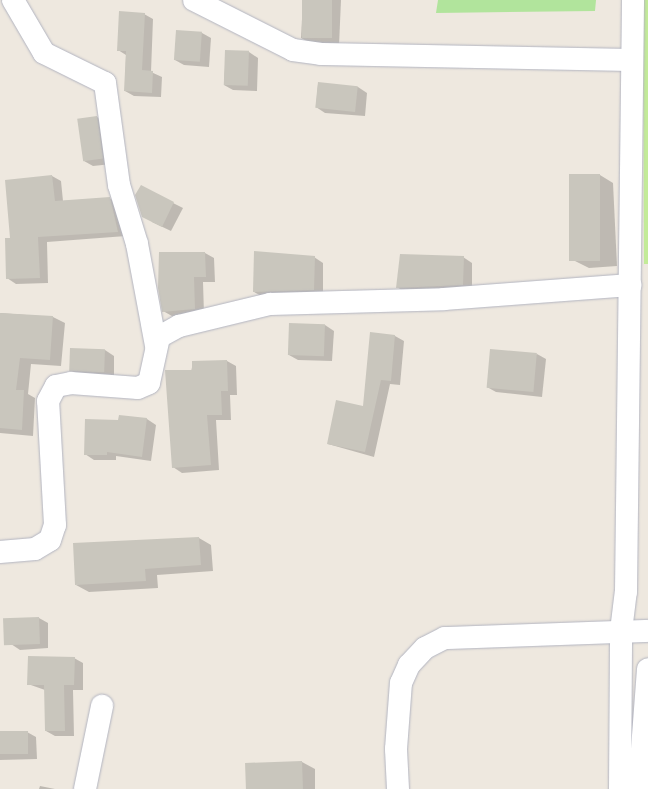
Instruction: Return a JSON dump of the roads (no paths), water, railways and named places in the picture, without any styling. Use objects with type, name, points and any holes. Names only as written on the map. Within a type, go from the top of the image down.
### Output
[{"type":"street","points":[[13,0],[44,54],[105,83],[119,185],[137,244],[156,346]]},
{"type":"street","points":[[194,0],[293,50],[307,52],[632,60]]},
{"type":"street","points":[[620,789],[621,631],[626,592],[633,0]]},
{"type":"street","points":[[0,552],[35,549],[50,540],[55,524],[48,401],[56,386],[71,383],[138,388],[149,383],[159,337],[179,326],[270,304],[444,298],[630,285]]},
{"type":"street","points":[[398,789],[396,749],[401,683],[409,665],[425,648],[445,638],[648,631]]},
{"type":"street","points":[[639,789],[648,669]]},
{"type":"street","points":[[85,789],[102,706]]}]
